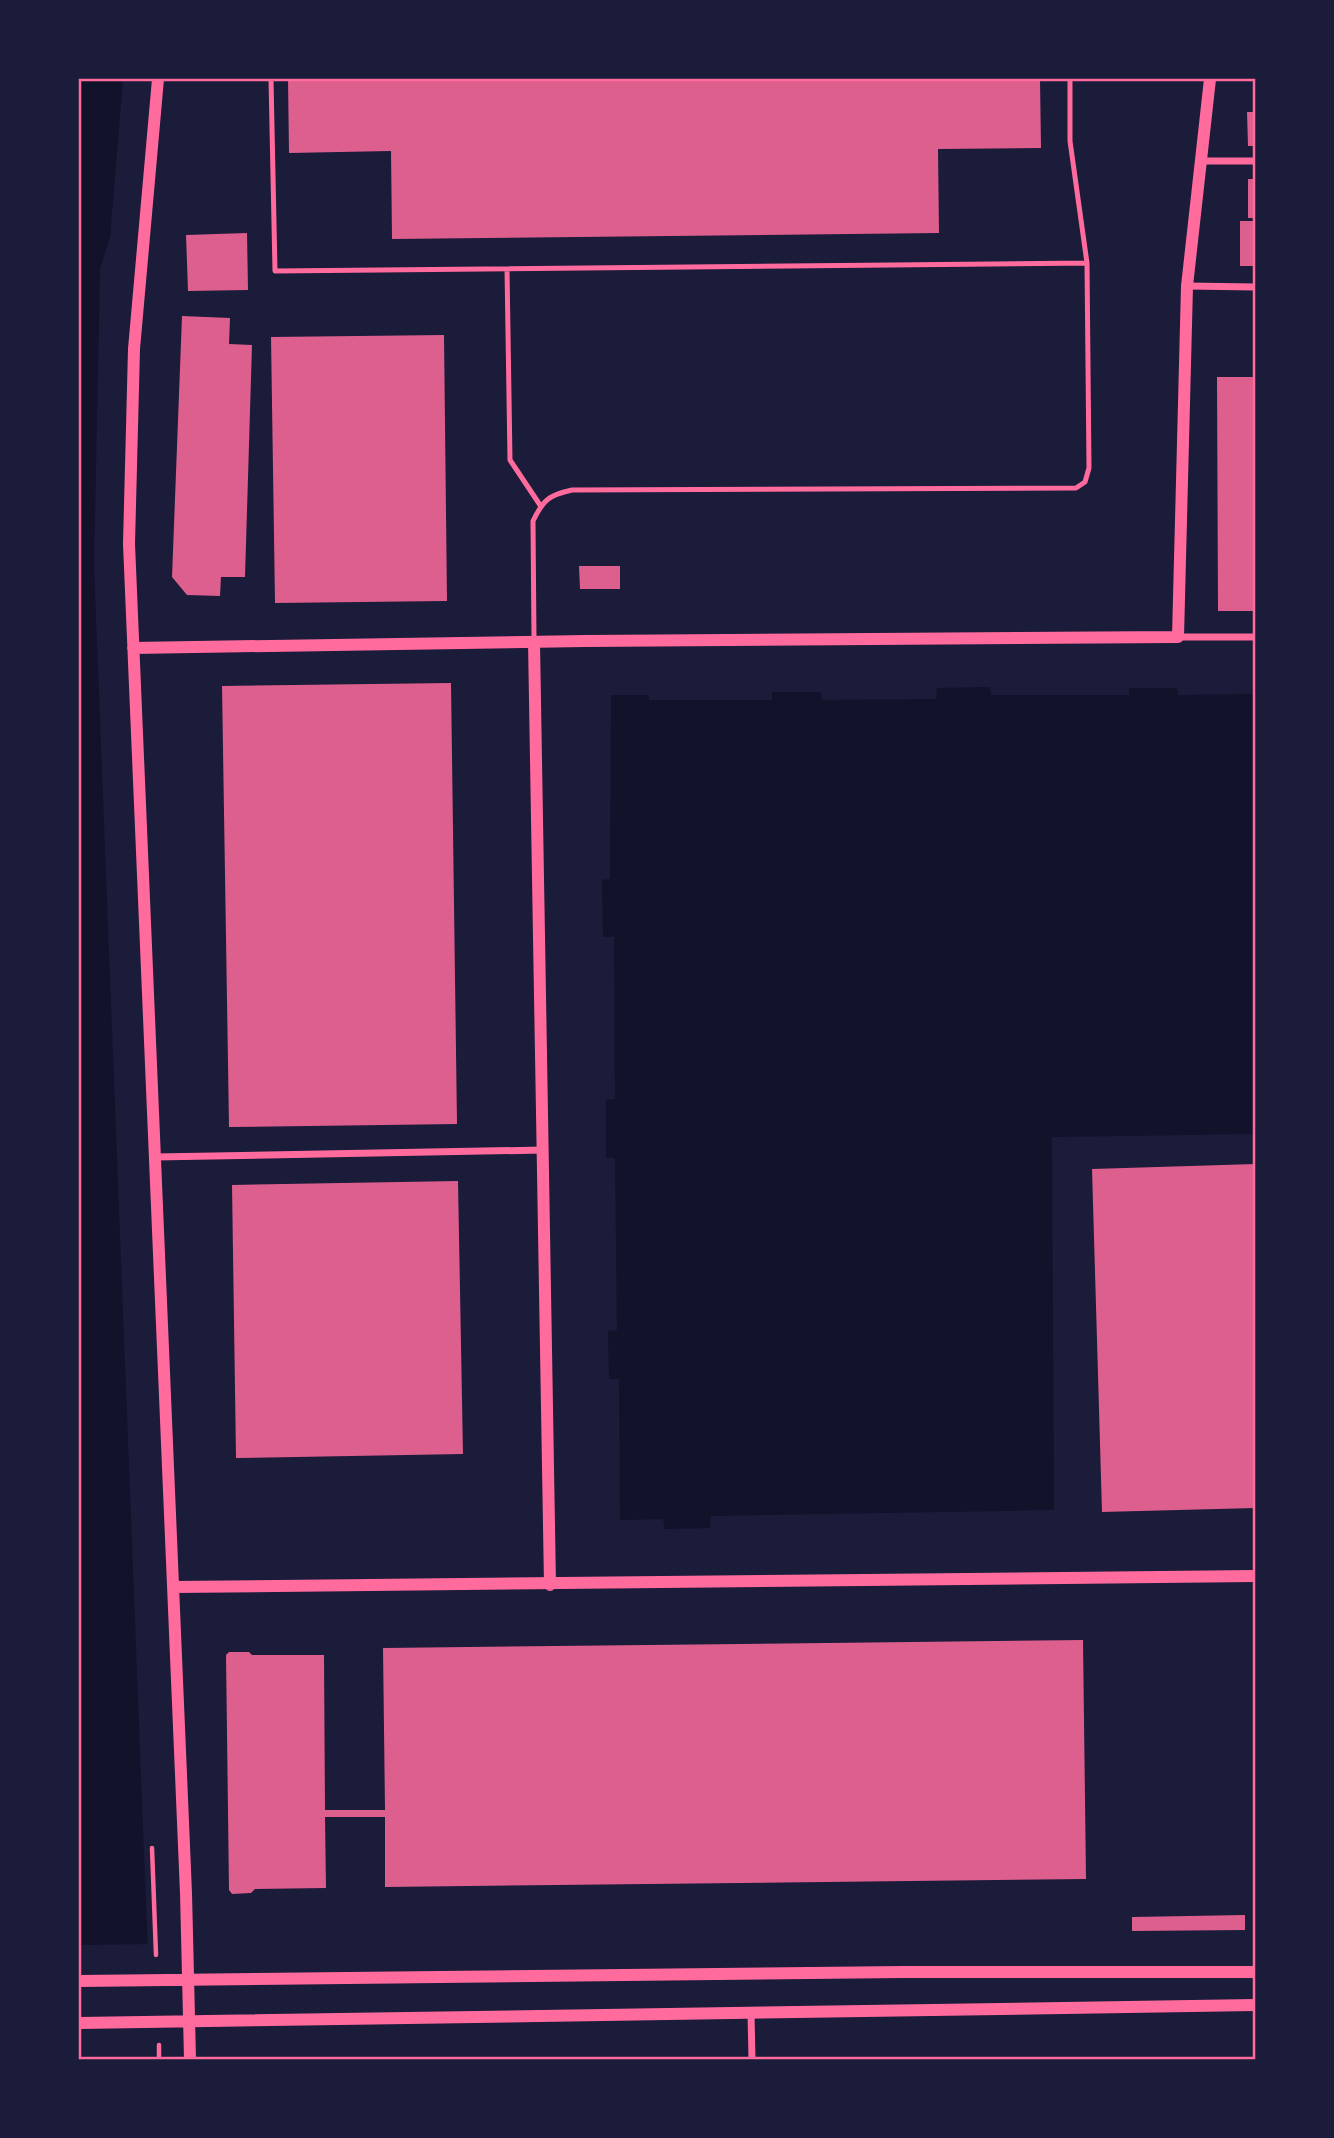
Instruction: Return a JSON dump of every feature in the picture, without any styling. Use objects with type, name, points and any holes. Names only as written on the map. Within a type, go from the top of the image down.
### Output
[{"type":"street","points":[[158,79],[134,349],[129,544],[190,2059]]},
{"type":"street","points":[[1178,637],[1187,286],[1210,79]]},
{"type":"street","points":[[1200,161],[1255,161]]},
{"type":"street","points":[[1187,286],[1255,287]]},
{"type":"street","points":[[133,648],[1255,637]]},
{"type":"street","points":[[534,642],[550,1585]]},
{"type":"street","points":[[154,1157],[544,1150]]},
{"type":"street","points":[[173,1587],[1255,1576]]},
{"type":"street","points":[[79,1981],[904,1972],[1255,1972]]},
{"type":"street","points":[[79,2023],[1255,2005]]},
{"type":"street","points":[[751,2014],[752,2059]]},
{"type":"lane","points":[[271,79],[275,271],[1087,263]]},
{"type":"lane","points":[[534,642],[533,521],[540,505],[554,494],[572,490],[1076,488],[1085,482],[1088,468],[1087,263],[1070,141],[1070,79]]},
{"type":"lane","points":[[507,269],[510,460],[540,505]]},
{"type":"path","points":[[152,1848],[155,1919]]},
{"type":"shaded area","points":[[79,79],[123,79],[110,237],[100,269],[94,566],[152,2059],[79,2059]]},
{"type":"shaded area","points":[[990,687],[991,695],[1129,695],[1129,688],[1177,688],[1178,695],[1255,694],[1255,1134],[1052,1137],[1054,1510],[711,1516],[710,1528],[665,1529],[663,1519],[620,1520],[619,1379],[609,1379],[608,1331],[617,1330],[615,1158],[606,1158],[606,1100],[615,1099],[614,937],[603,937],[602,880],[610,879],[611,695],[649,695],[649,700],[772,700],[772,692],[821,692],[822,700],[936,699],[937,688]]},
{"type":"pier","points":[[151,1944],[156,2059],[79,2059],[79,1945]]},
{"type":"building","points":[[288,79],[1040,79],[1041,148],[938,149],[939,233],[392,239],[391,151],[289,153]]},
{"type":"building","points":[[1247,112],[1255,112],[1255,146],[1248,146]]},
{"type":"building","points":[[1248,179],[1255,179],[1255,218],[1248,218]]},
{"type":"building","points":[[1240,221],[1255,221],[1255,266],[1240,266]]},
{"type":"building","points":[[247,233],[248,290],[188,291],[186,235]]},
{"type":"building","points":[[182,316],[230,318],[229,344],[252,345],[245,577],[221,577],[220,596],[187,595],[172,577]]},
{"type":"building","points":[[444,335],[447,601],[275,603],[271,337]]},
{"type":"building","points":[[1217,377],[1255,377],[1255,611],[1218,611]]},
{"type":"building","points":[[579,566],[620,566],[620,589],[580,589]]},
{"type":"building","points":[[451,683],[457,1124],[229,1127],[222,686]]},
{"type":"building","points":[[1255,1164],[1255,1508],[1102,1512],[1092,1169]]},
{"type":"building","points":[[458,1181],[463,1454],[236,1458],[232,1185]]},
{"type":"building","points":[[1083,1640],[1086,1879],[385,1887],[385,1817],[325,1817],[326,1888],[255,1889],[251,1893],[232,1894],[229,1890],[226,1655],[229,1652],[249,1652],[252,1655],[324,1655],[325,1810],[385,1810],[383,1648]]},
{"type":"building","points":[[1245,1915],[1245,1930],[1132,1931],[1132,1917]]}]
